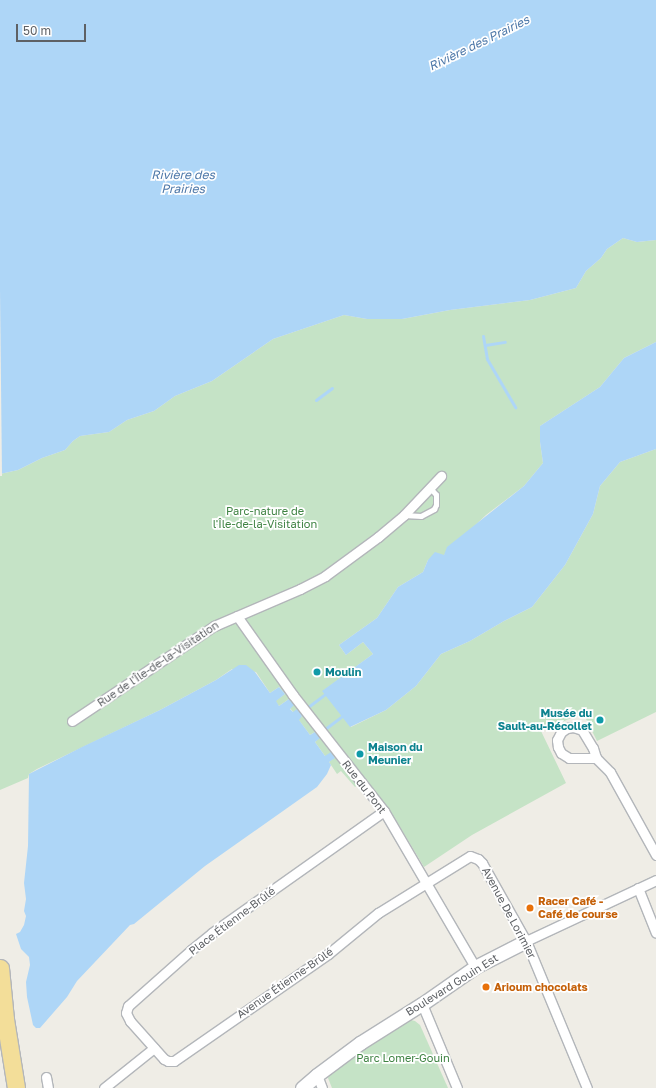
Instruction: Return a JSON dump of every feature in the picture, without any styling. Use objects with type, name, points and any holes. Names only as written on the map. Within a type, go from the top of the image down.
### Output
[{"type":"highway","points":[[0,968],[5,1019],[16,1088]]},
{"type":"street","name":"Rue de l'Île-de-la-Visitation","points":[[72,721],[214,626],[314,582],[359,551],[404,515],[441,476]]},
{"type":"street","name":"Rue du Pont","points":[[237,616],[283,682],[338,755],[384,811],[427,882],[475,967]]},
{"type":"street","points":[[596,758],[610,772],[656,855]]},
{"type":"street","name":"Place Étienne-Brûlé","points":[[154,1048],[127,1016],[126,1011],[128,1006],[212,933],[384,811]]},
{"type":"street","name":"Avenue Étienne-Brûlé","points":[[154,1048],[166,1061],[178,1059],[328,954],[378,913],[470,856]]},
{"type":"street","name":"Avenue De Lorimier","points":[[470,856],[478,859],[482,863],[526,941],[587,1088]]},
{"type":"street","name":"Boulevard Gouin Est","points":[[302,1088],[316,1075],[355,1046],[422,1004],[475,967],[526,941],[656,880]]},
{"type":"street","points":[[638,888],[656,933]]},
{"type":"street","points":[[422,1004],[457,1088]]},
{"type":"street","points":[[104,1088],[154,1048]]},
{"type":"street","points":[[316,1075],[322,1088]]},
{"type":"street","points":[[46,1077],[48,1088]]},
{"type":"lane","points":[[404,515],[421,516],[434,510],[436,505],[436,495],[430,488]]},
{"type":"green space","name":"Parc-nature de l'Île-de-la-Visitation","points":[[623,238],[637,242],[656,240],[656,342],[624,358],[600,387],[540,426],[540,442],[543,463],[524,486],[486,515],[444,555],[428,560],[423,572],[398,587],[377,618],[339,645],[346,655],[363,642],[373,654],[323,691],[351,727],[386,710],[416,686],[441,654],[470,641],[532,607],[565,565],[593,514],[600,486],[620,462],[656,449],[656,712],[597,741],[583,713],[541,731],[566,783],[472,835],[424,867],[397,822],[366,779],[355,787],[341,771],[337,774],[329,762],[335,757],[325,756],[315,742],[319,738],[315,732],[310,735],[298,719],[302,716],[293,712],[290,708],[289,699],[279,706],[275,701],[285,694],[279,687],[270,693],[256,672],[232,669],[216,680],[160,710],[37,769],[29,774],[28,778],[0,790],[0,474],[18,470],[42,458],[65,450],[80,436],[109,432],[127,420],[154,411],[175,396],[212,381],[273,339],[344,315],[367,319],[402,319],[450,310],[530,300],[576,288],[586,271],[601,258],[607,249]]},
{"type":"green space","name":"Parc Lomer-Gouin","points":[[411,1020],[420,1025],[448,1088],[332,1088],[328,1078],[329,1074],[406,1021]]},
{"type":"water","name":"Rivière des Prairies","points":[[0,0],[656,0],[656,240],[637,242],[623,238],[607,249],[601,258],[586,271],[576,288],[530,300],[450,310],[402,319],[367,319],[344,315],[273,339],[212,381],[175,396],[154,411],[127,420],[109,432],[80,436],[65,450],[42,458],[18,470],[0,474]]},
{"type":"water","points":[[656,342],[656,449],[620,462],[600,486],[593,514],[565,565],[532,607],[470,641],[441,654],[416,686],[386,710],[350,727],[322,691],[373,654],[363,642],[346,655],[339,645],[377,618],[398,587],[423,572],[428,560],[435,552],[444,555],[447,547],[524,486],[543,463],[540,442],[540,426],[600,387],[624,358]]},
{"type":"water","points":[[239,665],[246,665],[255,672],[270,693],[279,687],[285,694],[276,701],[279,706],[289,699],[294,705],[290,709],[293,712],[297,709],[302,716],[299,720],[310,735],[315,732],[320,738],[315,742],[325,756],[331,752],[335,758],[329,762],[331,765],[327,774],[317,787],[205,866],[134,924],[130,925],[77,981],[67,997],[40,1028],[36,1028],[33,1025],[27,997],[26,982],[30,965],[29,957],[21,949],[16,934],[20,932],[24,925],[26,916],[24,911],[26,899],[24,883],[28,846],[29,774],[160,710],[216,680]]},
{"type":"pier","points":[[0,290],[2,476],[0,476]]},
{"type":"waterway","points":[[483,336],[487,359],[515,407]]},
{"type":"waterway","points":[[485,345],[505,342]]},
{"type":"waterway","points":[[316,400],[332,388]]},
{"type":"waterway","points":[[300,713],[325,694]]},
{"type":"waterway","points":[[317,735],[342,716]]},
{"type":"place","name":"Moulin","points":[[317,672]]},
{"type":"place","name":"Musée du Sault-au-Récollet","points":[[600,720]]},
{"type":"place","name":"Maison du Meunier","points":[[360,754]]},
{"type":"place","name":"Racer Café - Café de course","points":[[530,908]]},
{"type":"place","name":"Arioum chocolats","points":[[486,987]]}]
